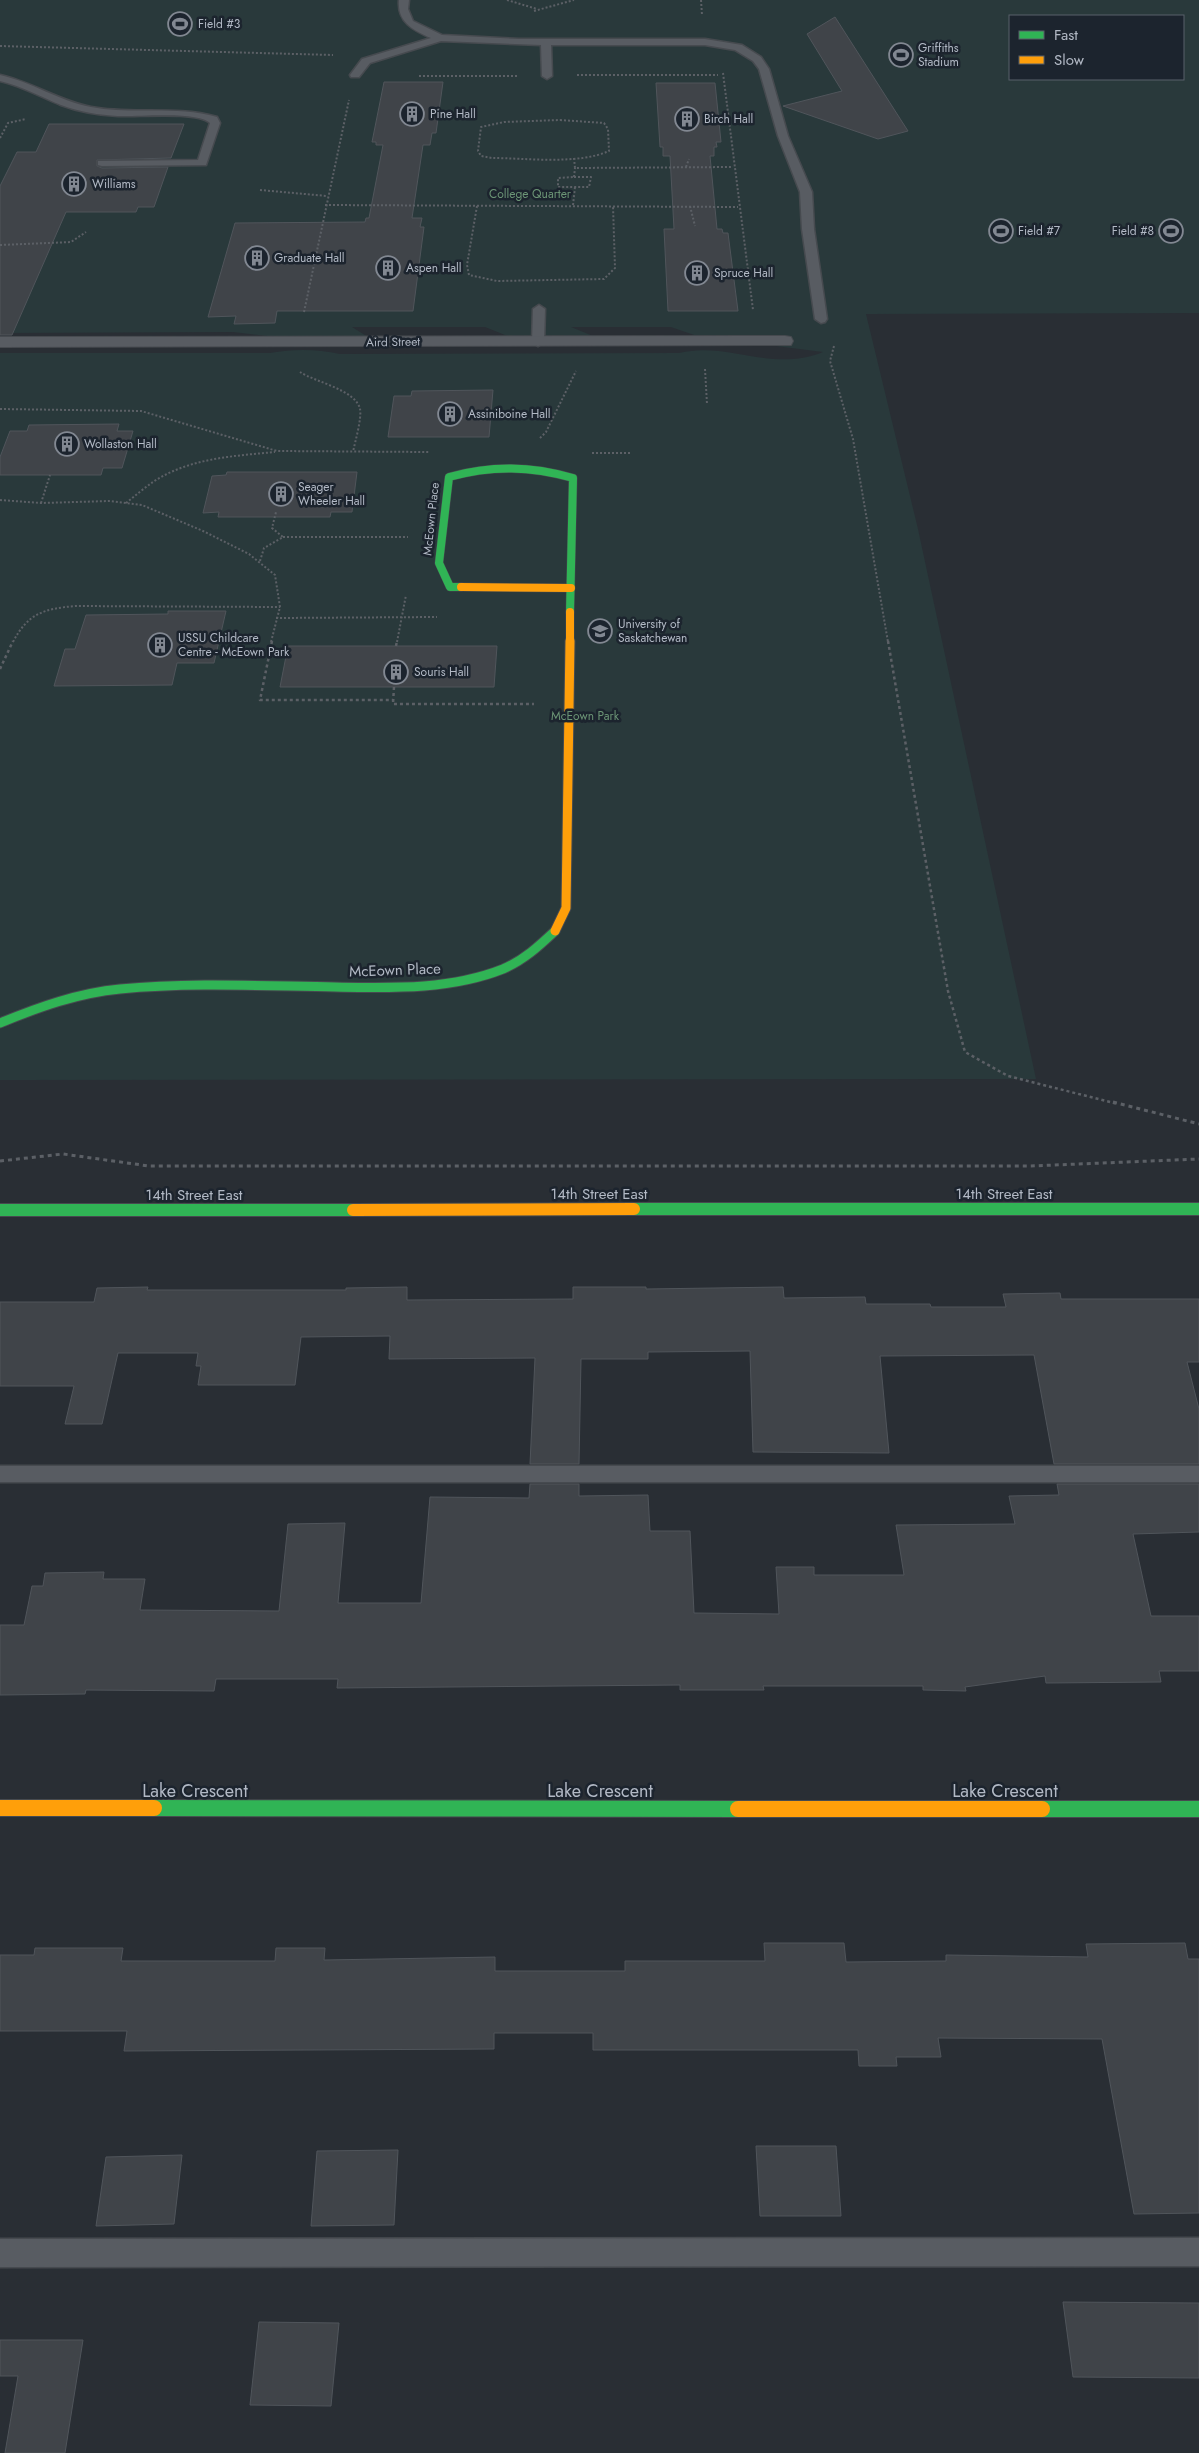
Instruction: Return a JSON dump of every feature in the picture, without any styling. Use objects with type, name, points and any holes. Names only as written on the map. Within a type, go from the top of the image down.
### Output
[{"type":"street","name":"Aird Street","points":[[0,342],[785,341]]},
{"type":"street","name":"McEown Place","points":[[0,1023],[67,998],[134,986],[410,988],[470,979],[523,961],[540,950],[561,923],[566,908],[573,478],[548,470],[516,466],[480,468],[449,477],[439,563],[450,587],[476,585],[502,588],[571,588]]},
{"type":"street","name":"14th Street East","points":[[0,1210],[1199,1209]]},
{"type":"street","name":"Lake Crescent","points":[[0,1808],[1199,1809]]},
{"type":"lane","points":[[404,0],[403,9],[409,22],[440,38],[546,42],[705,42],[738,47],[757,59],[764,69],[783,136],[806,192],[808,229],[821,319]]},
{"type":"lane","points":[[355,74],[366,61],[440,38]]},
{"type":"lane","points":[[546,42],[547,76]]},
{"type":"lane","points":[[0,78],[25,84],[56,101],[91,111],[115,114],[196,115],[213,119],[215,122],[202,163],[102,163]]},
{"type":"lane","points":[[538,342],[539,309]]},
{"type":"lane","points":[[0,1474],[1199,1474]]},
{"type":"lane","points":[[0,2253],[1199,2252]]},
{"type":"path","points":[[0,46],[317,54],[366,61]]},
{"type":"path","points":[[353,452],[360,409],[357,402],[348,393],[314,382],[299,371],[298,359],[310,324],[302,324],[325,205],[355,74]]},
{"type":"path","points":[[724,75],[733,167],[753,314]]},
{"type":"path","points":[[508,121],[591,121],[604,123],[608,129],[609,151],[600,155],[574,158],[481,156],[478,151],[481,127],[488,122],[508,121]]},
{"type":"path","points":[[574,158],[574,178]]},
{"type":"path","points":[[686,167],[689,159]]},
{"type":"path","points":[[575,168],[733,167]]},
{"type":"path","points":[[558,178],[574,178],[591,178],[589,186],[558,187],[558,178]]},
{"type":"path","points":[[573,205],[575,187]]},
{"type":"path","points":[[260,190],[327,196]]},
{"type":"path","points":[[325,205],[738,207]]},
{"type":"path","points":[[477,206],[467,265],[469,275],[480,279],[497,281],[604,279],[615,268],[613,206]]},
{"type":"path","points":[[690,206],[695,226]]},
{"type":"path","points":[[0,245],[71,242],[86,232]]},
{"type":"path","points":[[821,319],[835,342],[830,361],[852,439],[948,991],[965,1052],[1008,1076],[1199,1124]]},
{"type":"path","points":[[538,439],[546,432],[576,371]]},
{"type":"path","points":[[0,409],[141,411],[201,427],[277,451]]},
{"type":"path","points":[[126,503],[154,481],[190,464],[221,458],[277,451],[431,452]]},
{"type":"path","points":[[583,453],[630,453]]},
{"type":"path","points":[[41,502],[50,475]]},
{"type":"path","points":[[0,500],[41,502],[82,500],[142,505],[238,547],[260,561],[275,575],[280,607],[276,618],[260,700],[394,700]]},
{"type":"path","points":[[276,512],[272,528],[284,537]]},
{"type":"path","points":[[260,561],[264,548],[284,537],[442,538]]},
{"type":"path","points":[[396,646],[406,596]]},
{"type":"path","points":[[0,669],[22,624],[35,613],[52,608],[75,606],[280,607]]},
{"type":"path","points":[[276,618],[442,618]]},
{"type":"path","points":[[394,687],[393,704],[569,704]]},
{"type":"path","points":[[0,1161],[63,1154],[149,1166],[1030,1166],[1199,1159]]},
{"type":"green space","name":"McEown Park","points":[[0,0],[1199,0],[1199,313],[866,314],[918,529],[1036,1079],[0,1080],[0,353],[270,353],[305,350],[340,354],[679,353],[697,350],[786,359],[804,358],[823,352],[697,336],[671,327],[571,327],[593,336],[510,337],[485,327],[352,327],[368,337],[276,337],[233,332],[0,333]]},
{"type":"building","points":[[835,17],[908,131],[878,139],[783,106],[842,91],[807,34]]},
{"type":"building","points":[[384,82],[443,82],[436,133],[432,133],[430,145],[423,145],[412,218],[422,218],[420,227],[424,227],[413,311],[277,311],[275,323],[234,324],[236,316],[208,317],[235,223],[365,222],[366,218],[369,218],[383,145],[376,145],[376,142],[372,142]]},
{"type":"building","points":[[656,83],[715,83],[721,142],[716,142],[717,147],[714,147],[714,156],[710,156],[717,229],[722,229],[723,233],[728,233],[738,311],[668,311],[664,229],[674,229],[670,156],[663,156],[663,147],[660,147]]},
{"type":"building","name":"Williams","points":[[49,124],[184,124],[171,158],[97,160],[97,166],[102,168],[168,167],[154,207],[138,207],[136,212],[66,212],[12,335],[0,335],[0,186],[17,152],[36,152]]},
{"type":"building","name":"Assiniboine Hall","points":[[493,390],[489,437],[388,437],[394,396],[411,396],[412,391]]},
{"type":"building","name":"Wollaston Hall","points":[[119,424],[117,431],[133,431],[122,468],[103,468],[101,475],[0,475],[0,457],[10,431],[27,431],[29,425]]},
{"type":"building","name":"Seager Wheeler Hall","points":[[227,472],[357,472],[352,512],[331,512],[330,517],[218,517],[219,512],[203,513],[212,476],[226,475]]},
{"type":"building","name":"USSU Childcare Centre - McEown Park","points":[[168,611],[226,611],[214,663],[177,663],[172,685],[54,686],[65,649],[75,649],[86,615],[168,614]]},
{"type":"building","name":"Souris Hall","points":[[288,646],[497,646],[494,687],[280,687]]},
{"type":"building","points":[[148,1287],[147,1290],[346,1290],[346,1288],[407,1287],[407,1300],[573,1299],[573,1287],[646,1287],[646,1289],[783,1287],[784,1298],[865,1297],[866,1304],[930,1304],[931,1307],[1006,1307],[1003,1294],[1060,1293],[1061,1299],[1199,1299],[1199,1362],[1187,1362],[1199,1409],[1199,1464],[1054,1464],[1034,1355],[880,1356],[889,1453],[753,1452],[750,1351],[648,1352],[648,1359],[581,1359],[579,1464],[530,1464],[535,1358],[389,1359],[390,1336],[301,1337],[295,1385],[198,1385],[201,1366],[196,1366],[198,1353],[118,1353],[102,1424],[65,1424],[74,1386],[0,1386],[0,1302],[94,1302],[97,1288]]},
{"type":"building","points":[[530,1484],[579,1484],[579,1496],[648,1495],[650,1531],[690,1531],[694,1613],[779,1614],[776,1567],[814,1567],[814,1575],[904,1575],[896,1525],[1015,1524],[1009,1496],[1059,1495],[1057,1484],[1199,1484],[1199,1532],[1133,1534],[1151,1616],[1199,1616],[1199,1671],[1159,1671],[1161,1682],[1046,1683],[1045,1676],[965,1687],[966,1691],[923,1690],[923,1686],[763,1686],[764,1690],[680,1690],[680,1685],[337,1688],[338,1679],[216,1679],[214,1691],[86,1690],[85,1694],[0,1695],[0,1625],[24,1625],[32,1586],[43,1586],[45,1573],[104,1572],[103,1579],[145,1579],[140,1610],[279,1611],[288,1524],[345,1523],[338,1603],[421,1603],[430,1497],[529,1498]]},
{"type":"building","points":[[764,1943],[844,1943],[846,1962],[946,1961],[946,1955],[1088,1957],[1086,1944],[1185,1943],[1188,1959],[1199,1959],[1199,2213],[1134,2214],[1102,2039],[938,2038],[941,2057],[896,2057],[897,2066],[859,2066],[858,2050],[593,2050],[593,2033],[494,2033],[494,2049],[124,2051],[127,2031],[0,2031],[0,1955],[34,1955],[35,1948],[123,1948],[121,1961],[275,1961],[276,1948],[325,1948],[324,1960],[495,1957],[495,1971],[625,1971],[625,1961],[765,1961]]},
{"type":"building","points":[[756,2146],[836,2146],[841,2216],[760,2216]]},
{"type":"building","points":[[398,2150],[394,2225],[311,2226],[317,2151]]},
{"type":"building","points":[[182,2155],[174,2224],[96,2226],[106,2157]]},
{"type":"building","points":[[1063,2302],[1199,2303],[1199,2378],[1073,2377]]},
{"type":"building","points":[[259,2322],[339,2323],[331,2406],[250,2405]]},
{"type":"building","points":[[0,2340],[83,2340],[65,2453],[5,2453],[18,2376],[0,2376]]},
{"type":"traffic: fast","points":[[461,587],[450,587],[439,563],[449,477],[480,470],[511,467],[557,473],[573,478],[570,612]]},
{"type":"traffic: fast","points":[[0,1023],[58,1001],[120,989],[193,986],[380,988],[445,984],[476,978],[505,968],[531,953],[555,931]]},
{"type":"traffic: fast","points":[[634,1209],[1199,1209]]},
{"type":"traffic: fast","points":[[0,1210],[353,1210]]},
{"type":"traffic: fast","points":[[154,1808],[738,1809]]},
{"type":"traffic: fast","points":[[1042,1809],[1199,1809]]},
{"type":"traffic: slow","points":[[461,587],[571,588]]},
{"type":"traffic: slow","points":[[555,931],[566,908],[570,612]]},
{"type":"traffic: slow","points":[[353,1210],[634,1209]]},
{"type":"traffic: slow","points":[[0,1808],[154,1808]]},
{"type":"traffic: slow","points":[[738,1809],[1042,1809]]},
{"type":"place","name":"Field #3","points":[[180,24]]},
{"type":"place","name":"Griffiths Stadium","points":[[901,55]]},
{"type":"place","name":"Pine Hall","points":[[412,114]]},
{"type":"place","name":"Birch Hall","points":[[687,119]]},
{"type":"place","name":"Williams","points":[[74,184]]},
{"type":"place","name":"Field #7","points":[[1001,231]]},
{"type":"place","name":"Field #8","points":[[1171,231]]},
{"type":"place","name":"Graduate Hall","points":[[257,258]]},
{"type":"place","name":"Aspen Hall","points":[[388,268]]},
{"type":"place","name":"Spruce Hall","points":[[697,273]]},
{"type":"place","name":"Assiniboine Hall","points":[[450,414]]},
{"type":"place","name":"Wollaston Hall","points":[[67,444]]},
{"type":"place","name":"Seager Wheeler Hall","points":[[281,494]]},
{"type":"place","name":"University of Saskatchewan","points":[[600,631]]},
{"type":"place","name":"USSU Childcare Centre - McEown Park","points":[[160,645]]},
{"type":"place","name":"Souris Hall","points":[[396,672]]},
{"type":"park label","name":"College Quarter","points":[[530,194]]}]
